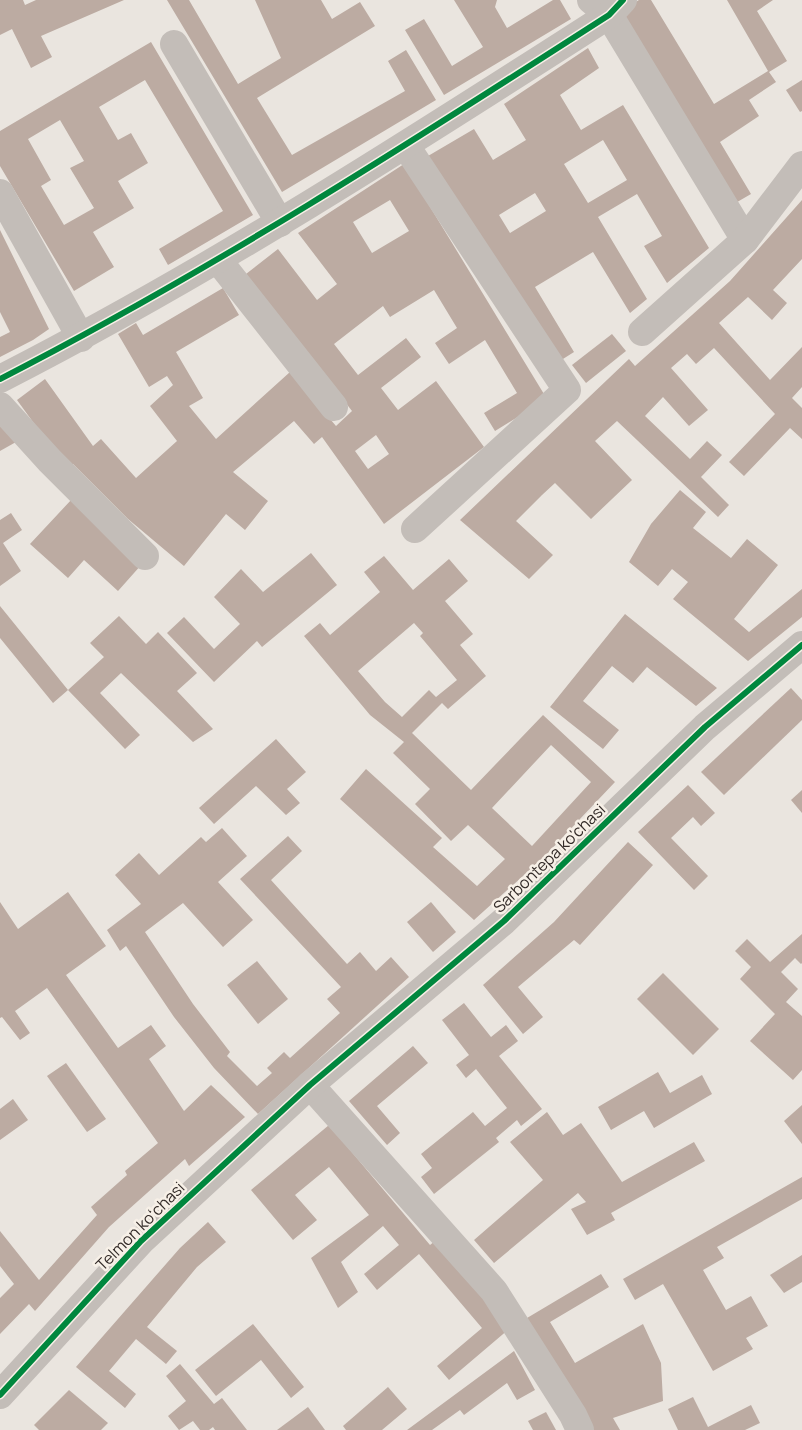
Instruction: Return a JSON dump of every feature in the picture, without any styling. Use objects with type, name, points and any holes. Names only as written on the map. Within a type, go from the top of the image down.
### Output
[{"type":"street","points":[[0,379],[80,338],[218,260],[406,146],[608,5],[744,240]]},
{"type":"street","points":[[174,44],[280,222]]},
{"type":"street","points":[[406,146],[567,390],[414,528]]},
{"type":"street","points":[[642,332],[744,240],[802,165]]},
{"type":"street","points":[[0,193],[80,338]]},
{"type":"street","points":[[218,260],[334,407]]},
{"type":"street","points":[[0,406],[50,461],[146,556]]},
{"type":"street","name":"Sarbontepa ko'chasi","points":[[310,1086],[504,921],[705,727],[802,645]]},
{"type":"street","points":[[310,1086],[494,1291],[573,1415],[580,1430]]},
{"type":"street","name":"Telmon koʻchasi","points":[[0,1396],[141,1241],[310,1086]]},
{"type":"building","points":[[0,0],[23,0],[25,5],[36,0],[124,0],[41,36],[52,57],[31,68],[12,29],[0,35]]},
{"type":"building","points":[[167,0],[189,0],[238,84],[281,58],[255,0],[321,0],[332,19],[360,2],[375,26],[257,98],[292,155],[405,91],[388,61],[406,50],[436,100],[282,192]]},
{"type":"building","points":[[454,0],[497,0],[495,7],[507,28],[553,0],[560,0],[571,19],[444,95],[405,30],[424,19],[452,66],[483,47]]},
{"type":"building","points":[[639,0],[651,0],[714,104],[768,71],[727,0],[773,0],[757,11],[787,61],[769,72],[776,82],[749,100],[759,116],[720,142],[751,194],[732,205],[617,13]]},
{"type":"building","points":[[151,42],[253,215],[168,265],[159,249],[223,211],[145,80],[99,107],[118,140],[131,133],[148,163],[118,181],[134,208],[93,232],[114,267],[74,291],[0,166],[0,131]],"holes":[[[60,120],[84,161],[70,168],[94,208],[64,225],[41,186],[51,180],[28,139]]]},
{"type":"building","points":[[588,48],[599,68],[560,95],[581,130],[623,105],[709,248],[667,283],[644,246],[662,236],[637,194],[598,217],[647,299],[630,313],[593,252],[535,287],[574,352],[555,364],[428,156],[474,129],[493,160],[526,140],[504,104]],"holes":[[[603,140],[627,180],[588,203],[564,164]],[[535,193],[546,211],[510,233],[499,215]]]},
{"type":"building","points":[[802,80],[802,111],[800,112],[786,90]]},
{"type":"building","points":[[404,164],[547,399],[495,431],[484,413],[517,393],[485,340],[449,364],[435,343],[457,328],[434,290],[390,317],[383,306],[334,344],[358,375],[406,338],[421,357],[381,388],[398,410],[436,381],[484,447],[384,524],[322,437],[314,444],[294,421],[233,472],[268,501],[245,530],[226,514],[184,566],[128,519],[73,464],[67,469],[17,400],[45,379],[93,446],[101,439],[136,478],[177,441],[150,406],[173,385],[167,376],[149,387],[118,334],[136,323],[143,335],[223,288],[239,315],[176,352],[203,398],[189,406],[216,439],[290,372],[336,426],[352,411],[246,274],[278,249],[317,300],[337,284],[298,233]],"holes":[[[390,200],[409,231],[372,253],[353,222]],[[376,435],[389,454],[368,469],[355,451]]]},
{"type":"building","points":[[802,200],[802,259],[773,290],[787,303],[772,320],[748,297],[719,323],[770,380],[802,347],[802,387],[792,398],[802,408],[802,439],[790,428],[744,476],[729,462],[775,414],[714,348],[696,364],[687,354],[671,368],[708,410],[689,426],[663,397],[645,416],[690,459],[707,441],[722,455],[701,477],[729,505],[718,517],[617,421],[595,441],[632,480],[591,519],[555,483],[542,495],[516,521],[553,555],[529,579],[460,520],[629,359],[635,366],[730,281]]},
{"type":"building","points":[[0,230],[49,329],[33,340],[0,357],[0,337],[10,332],[0,312]]},
{"type":"building","points":[[612,334],[626,351],[586,383],[572,365]]},
{"type":"building","points":[[0,423],[16,442],[0,451]]},
{"type":"building","points":[[680,490],[706,512],[693,528],[731,558],[747,539],[778,565],[734,619],[749,632],[802,589],[802,617],[748,661],[673,599],[688,582],[672,569],[658,586],[629,562],[651,524]]},
{"type":"building","points":[[72,499],[142,564],[118,591],[84,560],[68,578],[30,544]]},
{"type":"building","points":[[11,513],[22,530],[3,543],[21,571],[0,586],[0,520]]},
{"type":"building","points":[[311,553],[337,585],[262,647],[257,641],[214,682],[167,633],[184,617],[214,649],[240,624],[214,597],[241,569],[263,592]]},
{"type":"building","points":[[384,556],[413,590],[449,559],[468,581],[445,601],[473,634],[460,645],[486,676],[448,709],[442,703],[412,733],[471,790],[543,715],[615,782],[544,857],[474,920],[340,799],[366,769],[442,838],[433,847],[477,886],[505,859],[468,825],[451,841],[415,804],[430,789],[393,753],[404,742],[370,715],[304,636],[320,623],[330,635],[380,592],[364,572]],"holes":[[[414,623],[423,633],[420,636],[457,680],[436,697],[429,690],[402,717],[385,702],[358,671]],[[551,745],[591,782],[532,846],[492,808]]]},
{"type":"building","points":[[0,606],[68,690],[53,703],[0,638]]},
{"type":"building","points":[[625,614],[717,688],[696,706],[647,667],[633,683],[612,666],[583,701],[619,730],[603,749],[550,707]]},
{"type":"building","points":[[119,616],[146,644],[158,632],[197,673],[177,691],[213,729],[193,742],[121,673],[100,693],[140,735],[125,749],[68,690],[104,657],[90,643]]},
{"type":"building","points":[[791,688],[802,700],[802,720],[724,795],[701,772]]},
{"type":"building","points":[[276,739],[306,772],[287,789],[300,803],[286,815],[256,786],[214,824],[199,808]]},
{"type":"building","points":[[688,785],[715,813],[701,826],[693,817],[671,838],[708,876],[694,890],[638,832]]},
{"type":"building","points":[[802,790],[802,813],[791,800]]},
{"type":"building","points":[[222,828],[247,856],[218,882],[253,920],[223,947],[183,903],[145,932],[193,1004],[230,1052],[227,1056],[257,1086],[272,1073],[267,1068],[284,1052],[290,1058],[340,1013],[327,999],[341,987],[240,879],[288,836],[302,851],[271,880],[347,964],[360,952],[376,971],[391,957],[409,977],[258,1114],[214,1068],[174,1017],[126,946],[120,951],[107,930],[141,904],[115,875],[139,853],[159,875],[201,837],[206,842]]},
{"type":"building","points":[[628,842],[653,865],[580,945],[574,940],[518,987],[543,1017],[523,1034],[483,985],[554,922]]},
{"type":"building","points":[[68,892],[106,946],[66,975],[118,1048],[151,1025],[166,1046],[149,1059],[184,1111],[211,1085],[245,1117],[189,1166],[185,1159],[109,1227],[35,1311],[29,1304],[0,1334],[0,1298],[14,1284],[0,1266],[0,1231],[39,1280],[97,1215],[91,1207],[127,1175],[125,1171],[158,1143],[47,988],[15,1011],[30,1033],[20,1040],[2,1017],[0,1018],[0,902],[18,929]]},
{"type":"building","points":[[431,902],[456,932],[433,952],[407,922]]},
{"type":"building","points":[[802,934],[802,963],[795,958],[781,972],[798,989],[786,1002],[802,1016],[802,1070],[793,1080],[750,1041],[775,1014],[740,979],[751,967],[735,951],[747,939],[770,962]]},
{"type":"building","points":[[257,961],[288,999],[258,1024],[227,985]]},
{"type":"building","points":[[663,973],[719,1029],[693,1055],[637,999]]},
{"type":"building","points":[[464,1003],[491,1037],[506,1025],[518,1041],[499,1056],[542,1109],[521,1126],[517,1120],[496,1138],[499,1142],[434,1194],[421,1177],[432,1168],[421,1154],[473,1112],[485,1126],[507,1108],[476,1069],[466,1078],[456,1065],[469,1055],[442,1020]]},
{"type":"building","points":[[413,1046],[428,1063],[377,1106],[400,1133],[387,1145],[349,1101]]},
{"type":"building","points":[[66,1063],[106,1119],[87,1132],[47,1076]]},
{"type":"building","points":[[658,1072],[670,1093],[702,1075],[712,1094],[654,1128],[644,1111],[611,1130],[598,1107]]},
{"type":"building","points":[[13,1099],[28,1120],[0,1140],[0,1109]]},
{"type":"building","points":[[802,1105],[802,1144],[784,1121]]},
{"type":"building","points":[[547,1112],[563,1135],[581,1123],[622,1182],[694,1142],[705,1161],[611,1213],[615,1220],[587,1235],[571,1209],[586,1202],[578,1193],[494,1263],[474,1240],[543,1180],[510,1142]]},
{"type":"building","points":[[329,1125],[430,1245],[435,1241],[509,1329],[449,1380],[437,1366],[482,1328],[419,1254],[377,1290],[364,1274],[399,1245],[383,1226],[341,1262],[358,1292],[338,1308],[311,1258],[369,1215],[329,1167],[295,1195],[317,1220],[293,1240],[251,1190]]},
{"type":"building","points":[[802,1177],[802,1199],[717,1247],[724,1258],[703,1270],[726,1310],[751,1296],[768,1326],[746,1338],[753,1349],[713,1371],[663,1284],[635,1300],[623,1279]]},
{"type":"building","points":[[208,1222],[226,1242],[197,1267],[147,1327],[177,1351],[166,1364],[136,1339],[109,1371],[136,1394],[125,1408],[76,1367],[180,1248]]},
{"type":"building","points":[[802,1255],[802,1282],[784,1293],[770,1275]]},
{"type":"building","points":[[601,1274],[609,1287],[550,1322],[575,1363],[643,1324],[661,1363],[663,1401],[613,1418],[620,1430],[591,1430],[527,1318]]},
{"type":"building","points":[[253,1324],[304,1387],[291,1398],[261,1360],[216,1396],[195,1370]]},
{"type":"building","points":[[514,1351],[535,1390],[517,1400],[507,1383],[464,1415],[460,1410],[432,1430],[407,1430]]},
{"type":"building","points":[[180,1364],[214,1404],[222,1398],[247,1430],[215,1430],[213,1427],[209,1430],[200,1430],[193,1421],[179,1430],[168,1416],[186,1401],[166,1376]]},
{"type":"building","points":[[388,1387],[407,1409],[382,1430],[346,1430],[343,1426]]},
{"type":"building","points":[[69,1390],[108,1423],[101,1430],[39,1430],[34,1425]]},
{"type":"building","points":[[693,1397],[708,1427],[751,1405],[760,1423],[745,1430],[678,1430],[668,1409]]},
{"type":"building","points":[[308,1407],[325,1430],[277,1430]]},
{"type":"building","points":[[546,1412],[556,1430],[533,1430],[528,1421]]},
{"type":"cycle path","points":[[0,379],[156,295],[309,205],[609,15],[623,0]]},
{"type":"cycle path","points":[[0,1395],[141,1241],[310,1085],[504,921],[705,727],[802,645]]}]
